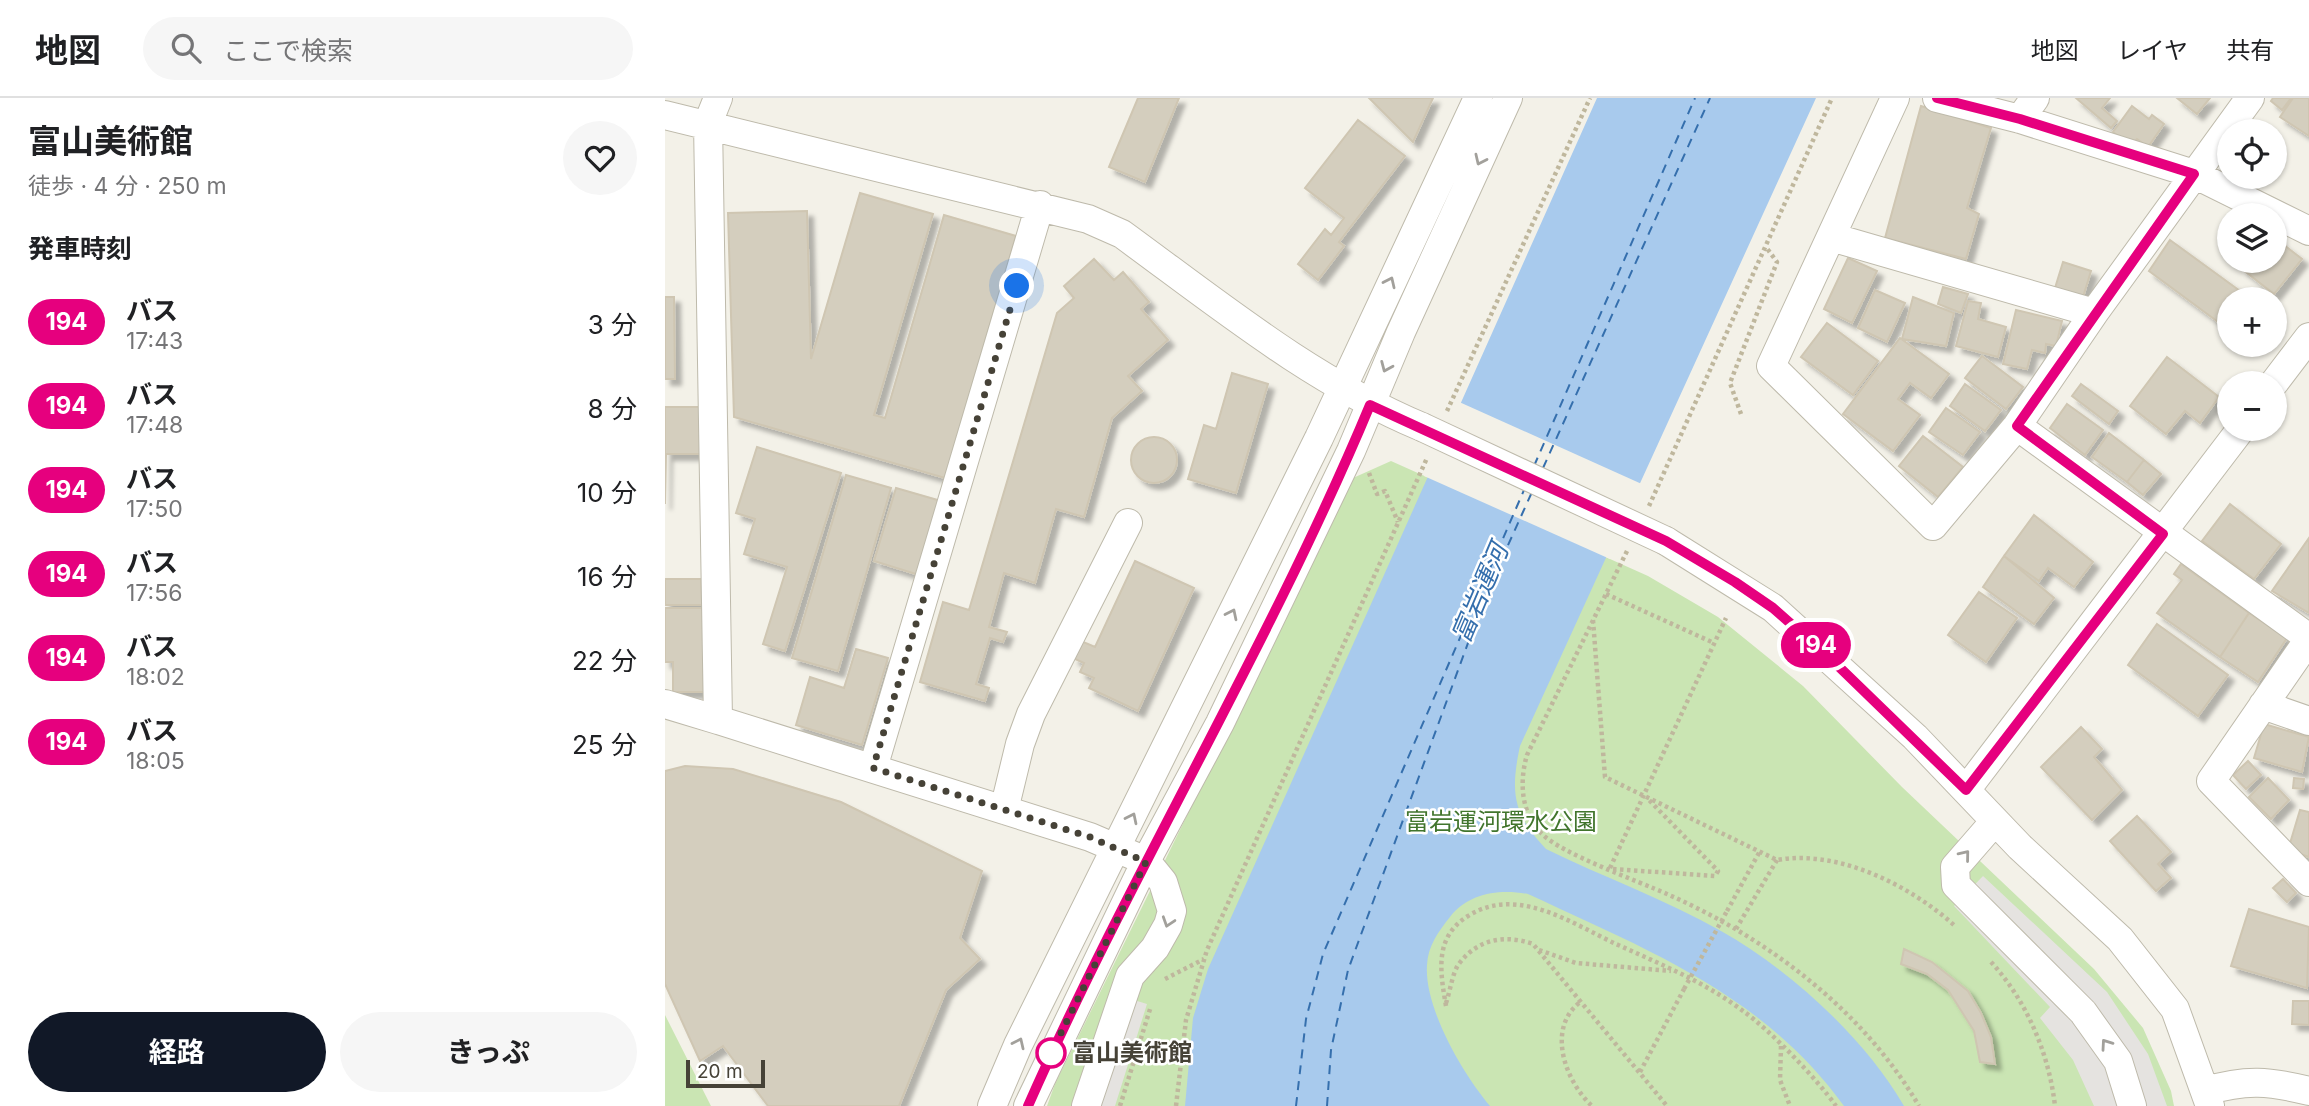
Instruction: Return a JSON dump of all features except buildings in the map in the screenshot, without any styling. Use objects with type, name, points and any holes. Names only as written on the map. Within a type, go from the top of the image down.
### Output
[{"type":"street","points":[[992,1106],[1018,1045],[1341,388],[1478,98]]},
{"type":"street","points":[[1028,1106],[1146,862],[1220,723],[1370,405],[1509,98]]},
{"type":"street","points":[[1895,98],[1771,366],[1933,526],[2017,426],[2094,313],[2250,98]]},
{"type":"street","points":[[1937,98],[2027,109],[2194,174],[2309,230]]},
{"type":"street","points":[[665,115],[713,111],[1088,219],[1122,234],[1305,366],[1370,405],[1666,541],[1773,608],[1915,737],[1995,821],[2120,939],[2175,1009],[2208,1098],[2234,1083],[2271,1082],[2309,1091]]},
{"type":"street","points":[[713,111],[718,720]]},
{"type":"street","points":[[873,768],[1040,205]]},
{"type":"street","points":[[1831,237],[2094,313]]},
{"type":"street","points":[[2283,371],[2309,337]]},
{"type":"street","points":[[2017,426],[2309,638],[2211,781],[2309,882]]},
{"type":"street","points":[[1966,790],[2232,441]]},
{"type":"street","points":[[1004,810],[1020,744],[1031,714],[1128,523]]},
{"type":"street","points":[[665,704],[1118,846],[1146,862],[1163,882],[1172,911],[1168,925],[1155,948],[1130,976],[1086,1106]]},
{"type":"street","points":[[2263,705],[2309,721]]},
{"type":"street","points":[[1995,821],[1955,867],[1956,885],[2083,1012],[2118,1061],[2132,1106]]},
{"type":"path","points":[[1176,1106],[1183,1032],[1207,950],[1398,523],[1432,433],[1590,98]]},
{"type":"path","points":[[1645,514],[1832,98]]},
{"type":"path","points":[[1741,414],[1731,383],[1777,262],[1766,246]]},
{"type":"path","points":[[1368,468],[1377,494],[1385,491],[1398,523]]},
{"type":"path","points":[[1628,548],[1527,755],[1522,779],[1524,804],[1540,833],[1551,842],[1736,929],[1816,985],[1903,1079],[1919,1106]]},
{"type":"path","points":[[1606,594],[1714,643]]},
{"type":"path","points":[[1610,869],[1726,618]]},
{"type":"path","points":[[1593,619],[1605,777],[1777,860],[1807,858],[1868,873],[1919,899],[1963,933]]},
{"type":"path","points":[[1610,869],[1715,876],[1718,871],[1645,796]]},
{"type":"path","points":[[1640,1072],[1760,851]]},
{"type":"path","points":[[1736,929],[1777,860]]},
{"type":"path","points":[[1667,1106],[1579,1003],[1533,944],[1518,939],[1500,938],[1483,943],[1458,966],[1445,1006],[1439,965],[1445,936],[1460,921],[1480,908],[1496,903],[1539,909],[1675,971],[1745,1012],[1835,1104],[1828,1106]]},
{"type":"path","points":[[1538,950],[1576,962],[1675,971]]},
{"type":"path","points":[[1990,960],[2023,1007],[2034,1028],[2050,1075],[2055,1106]]},
{"type":"path","points":[[1120,1106],[1151,1006],[1150,997]]},
{"type":"path","points":[[1579,1003],[1565,1022],[1562,1045],[1567,1070],[1581,1096],[1592,1106]]},
{"type":"path","points":[[1781,1046],[1780,1080],[1790,1106]]},
{"type":"green space","name":"富岩運河環水公園","points":[[1391,461],[1648,576],[1718,617],[1803,686],[1902,787],[2094,969],[2143,1028],[2171,1091],[2174,1106],[1047,1106],[1055,1084],[1353,478]]},
{"type":"green space","points":[[665,1015],[711,1106],[665,1106]]},
{"type":"shaded area","points":[[1983,876],[2107,992],[2148,1054],[2167,1106],[2094,1106],[2073,1060],[2040,1018],[2050,1007],[1954,906]]},
{"type":"shaded area","points":[[1111,993],[1147,1004],[1115,1106],[1077,1106]]},
{"type":"water","name":"富岩運河","points":[[1597,98],[1816,98],[1520,746],[1515,777],[1517,802],[1527,825],[1546,849],[1700,919],[1747,947],[1799,985],[1869,1055],[1904,1106],[1844,1106],[1812,1067],[1778,1034],[1701,979],[1660,956],[1528,894],[1506,892],[1475,898],[1458,909],[1434,940],[1427,965],[1428,982],[1438,1020],[1457,1059],[1490,1106],[1185,1106],[1193,1018],[1208,969]]},
{"type":"pier","points":[[1457,401],[1644,485],[1610,559],[1424,476]]},
{"type":"ferry route","points":[[1534,466],[1695,98]]},
{"type":"ferry route","points":[[1543,468],[1710,98]]},
{"type":"ferry route","points":[[1296,1106],[1306,1019],[1323,954],[1524,490]]},
{"type":"ferry route","points":[[1327,1106],[1331,1050],[1348,970],[1486,594],[1532,492]]},
{"type":"bus line","name":"194","points":[[1028,1106],[1052,1051],[1146,862],[1220,723],[1351,452],[1370,405],[1666,541],[1735,582],[1773,608],[1834,662],[1915,737],[1966,790],[2163,534],[2017,426],[2194,174],[2020,119],[1937,98]]},
{"type":"place","name":"富山美術館","points":[[1051,1053]]},
{"type":"route","points":[[1017,286],[873,768],[1118,846],[1146,862],[1051,1053]]}]
